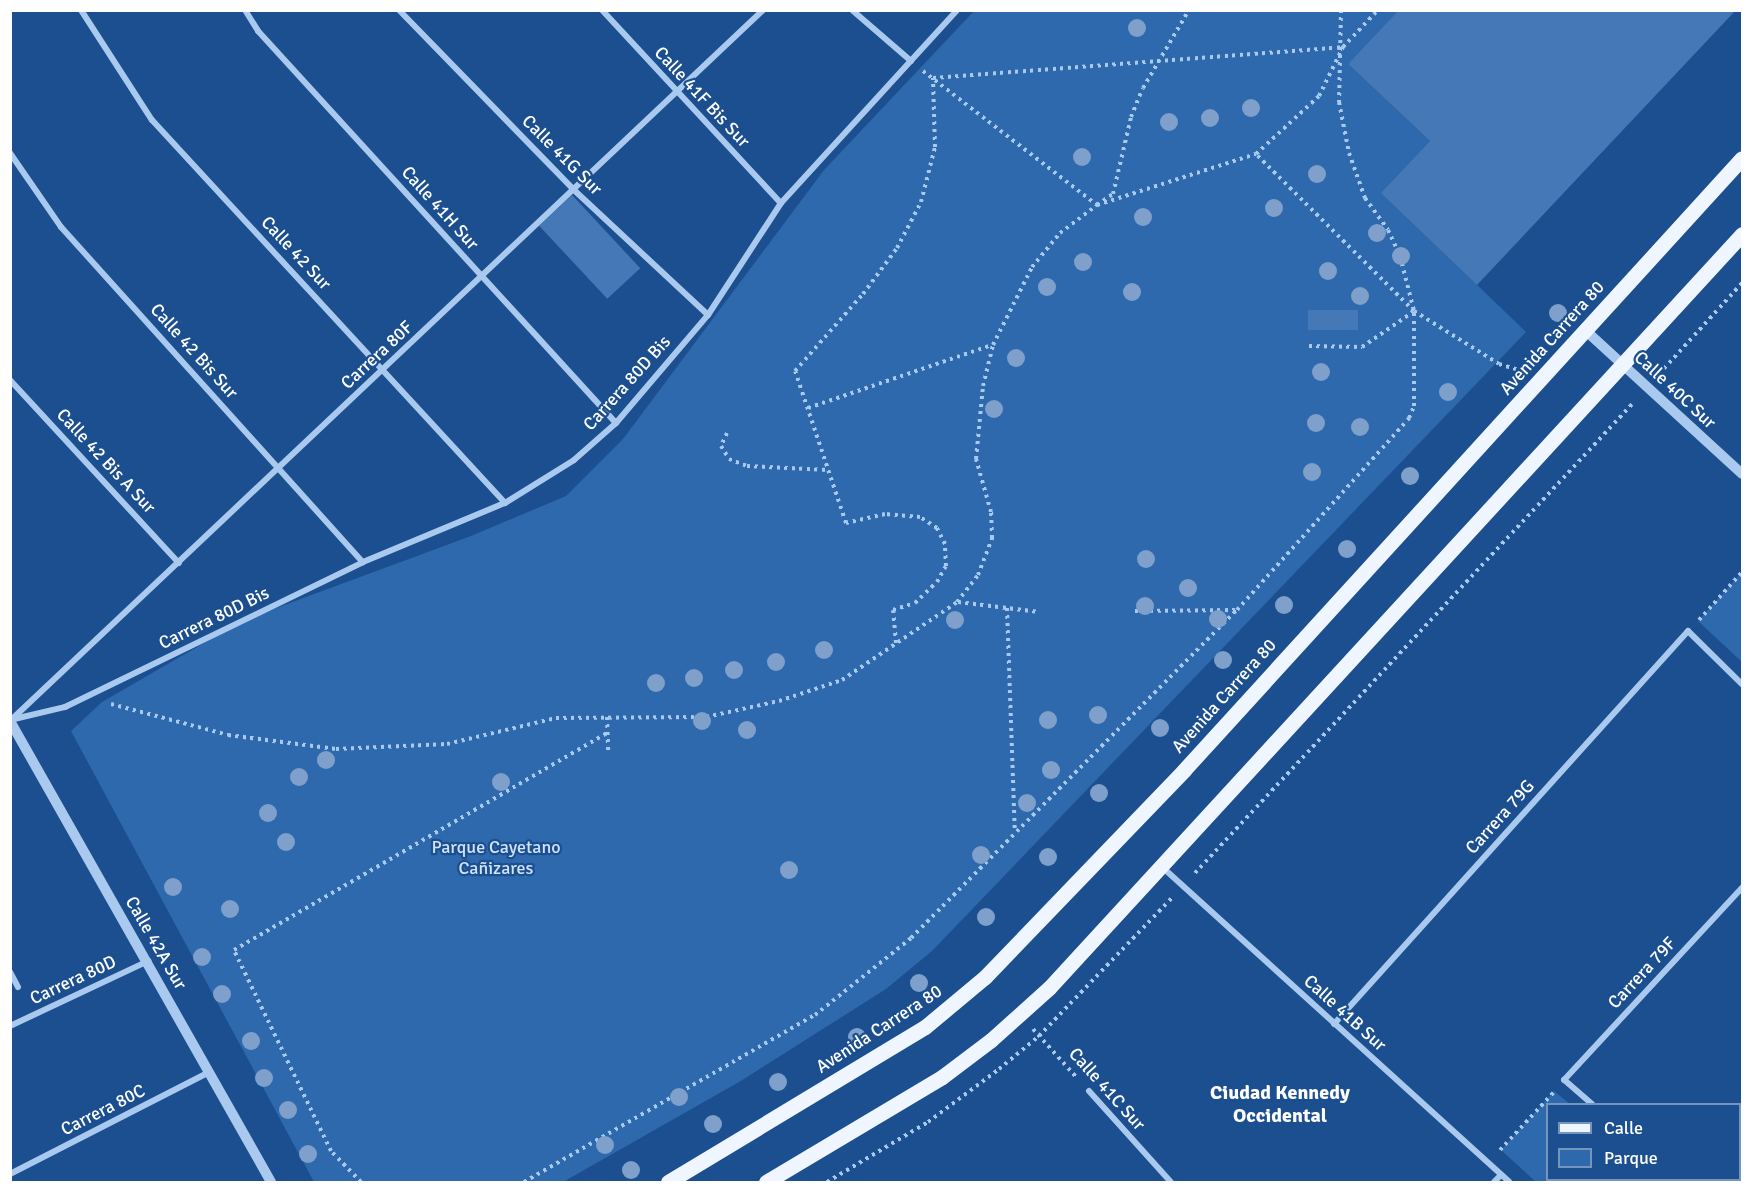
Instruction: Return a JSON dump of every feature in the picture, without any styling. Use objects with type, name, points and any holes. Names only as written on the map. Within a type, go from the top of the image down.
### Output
[{"type":"main road","name":"Avenida Carrera 80","points":[[668,1182],[925,1027],[985,977],[1184,770],[1743,158]]},
{"type":"main road","points":[[766,1182],[942,1077],[1020,1016],[1743,234]]},
{"type":"street","name":"Calle 42 Sur","points":[[81,10],[152,120],[505,503]]},
{"type":"street","name":"Calle 41H Sur","points":[[245,10],[258,31],[616,423]]},
{"type":"street","name":"Calle 41G Sur","points":[[399,10],[574,190],[708,315]]},
{"type":"street","name":"Calle 41F Bis Sur","points":[[602,10],[781,202]]},
{"type":"street","name":"Carrera 80F","points":[[10,720],[763,10]]},
{"type":"street","points":[[852,10],[911,61]]},
{"type":"street","name":"Carrera 80D Bis","points":[[10,720],[65,707],[363,562],[505,503],[574,460],[616,423],[708,315],[781,202],[957,10]]},
{"type":"street","name":"Calle 42 Bis Sur","points":[[10,153],[62,227],[363,562]]},
{"type":"street","name":"Calle 40C Sur","points":[[1585,330],[1743,474]]},
{"type":"street","name":"Calle 42 Bis A Sur","points":[[10,380],[179,563]]},
{"type":"street","points":[[1688,631],[1743,684]]},
{"type":"street","name":"Carrera 79G","points":[[1334,1024],[1688,631]]},
{"type":"street","name":"Calle 42A Sur","points":[[10,720],[149,961],[271,1182]]},
{"type":"street","name":"Calle 41B Sur","points":[[1160,865],[1509,1182]]},
{"type":"street","name":"Carrera 79F","points":[[1564,1080],[1743,888]]},
{"type":"street","name":"Carrera 80D","points":[[10,1026],[149,961]]},
{"type":"street","points":[[10,972],[18,987]]},
{"type":"street","name":"Carrera 80C","points":[[10,1174],[210,1072]]},
{"type":"street","points":[[1564,1080],[1591,1103]]},
{"type":"street","name":"Calle 41C Sur","points":[[1089,1091],[1171,1182]]},
{"type":"street","points":[[1494,1182],[1501,1175]]},
{"type":"path","points":[[102,702],[228,735],[336,749],[447,744],[556,718],[706,717],[779,701],[842,680],[957,602],[978,575],[992,538],[991,512],[976,459],[983,386],[993,345],[1032,267],[1060,233],[1113,194],[1118,181],[1131,117],[1157,61],[1189,10]]},
{"type":"path","points":[[524,1182],[815,1015],[911,938],[1238,610],[1409,418],[1414,406],[1414,311],[1400,256],[1388,230],[1365,198],[1349,153],[1339,102],[1343,46],[1341,10]]},
{"type":"path","points":[[1097,206],[1256,154],[1319,96],[1343,46],[1378,10]]},
{"type":"path","points":[[933,78],[1343,46]]},
{"type":"path","points":[[911,61],[1097,206]]},
{"type":"path","points":[[896,643],[893,610],[915,603],[937,582],[946,566],[945,544],[937,528],[920,518],[902,514],[846,523],[795,370],[863,294],[897,248],[921,202],[935,147],[933,78]]},
{"type":"path","points":[[1256,154],[1414,311],[1499,364],[1541,378]]},
{"type":"path","points":[[1672,360],[1743,283]]},
{"type":"path","points":[[1310,346],[1362,347],[1414,311]]},
{"type":"path","points":[[808,408],[993,345]]},
{"type":"path","points":[[727,433],[721,446],[729,459],[747,466],[828,470]]},
{"type":"path","points":[[1688,631],[1743,572]]},
{"type":"path","points":[[957,602],[1039,612]]},
{"type":"path","points":[[1007,608],[1015,833]]},
{"type":"path","points":[[1135,611],[1238,610]]},
{"type":"path","points":[[608,717],[608,754]]},
{"type":"path","points":[[361,1182],[331,1151],[234,950],[608,732]]},
{"type":"path","name":"Calle 41C Sur","points":[[1020,1016],[1089,1091]]},
{"type":"path","points":[[1488,1163],[1564,1080]]},
{"type":"green space","name":"Parque Cayetano Cañizares","points":[[974,11],[1399,11],[1348,64],[1430,141],[1382,193],[1526,332],[932,951],[886,989],[739,1082],[563,1182],[314,1182],[71,731],[102,702],[244,620],[471,536],[566,496],[623,439],[824,170]]},
{"type":"green space","points":[[1742,572],[1742,662],[1698,621]]},
{"type":"green space","points":[[1554,1091],[1569,1103],[1546,1103],[1546,1181],[1655,1182],[1536,1182],[1501,1150]]},
{"type":"building","points":[[1399,10],[1736,10],[1477,285],[1381,193],[1430,141],[1348,64]]},
{"type":"building","points":[[572,195],[640,268],[607,299],[539,226]]},
{"type":"building","points":[[1308,310],[1358,310],[1358,330],[1308,330]]},
{"type":"district","name":"Ciudad Kennedy Occidental","points":[[1280,1104]]}]
